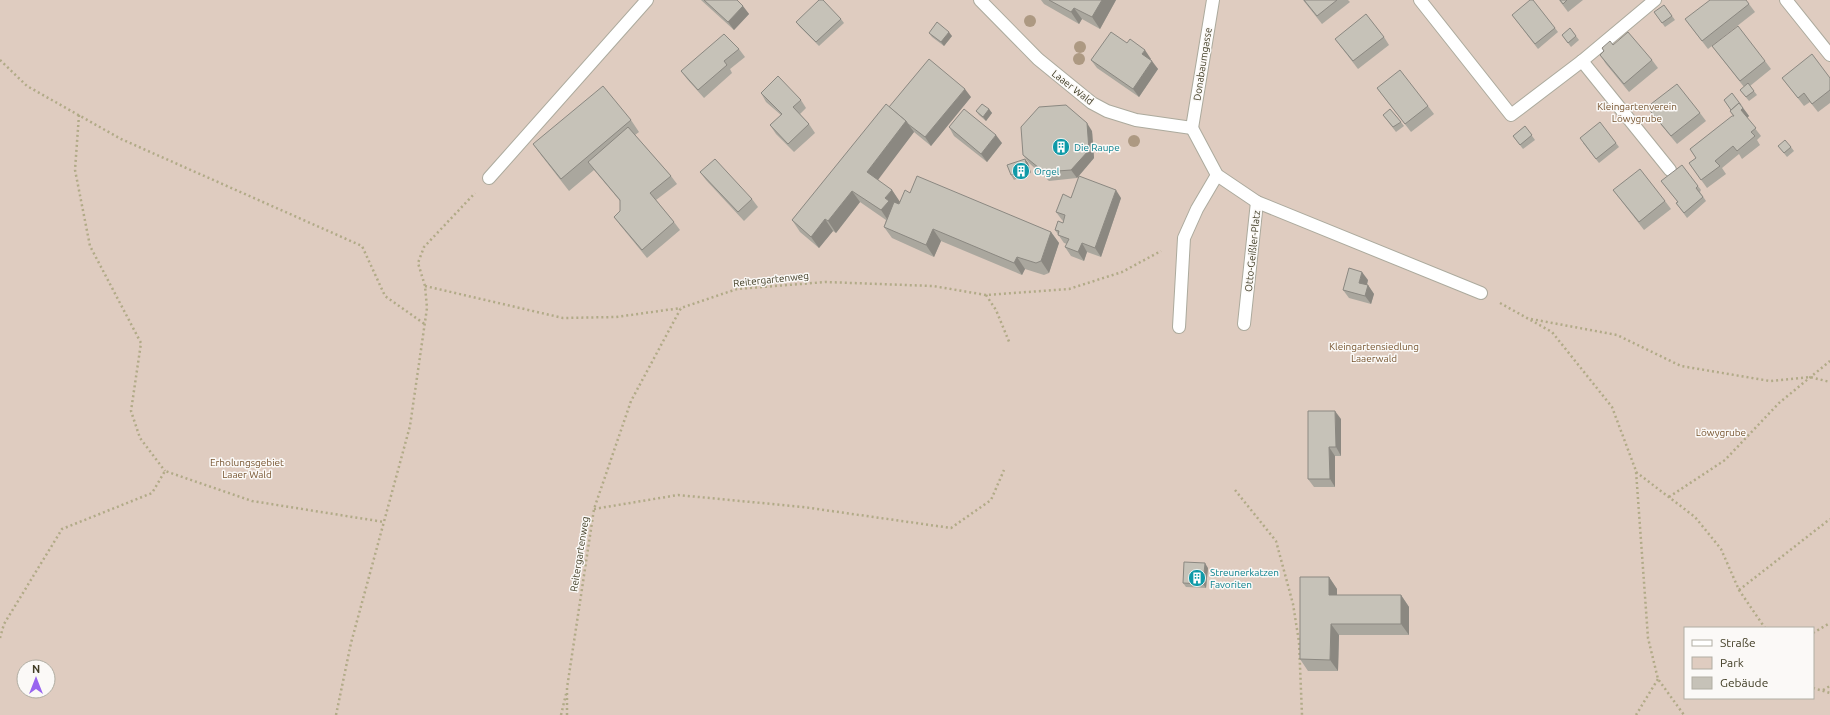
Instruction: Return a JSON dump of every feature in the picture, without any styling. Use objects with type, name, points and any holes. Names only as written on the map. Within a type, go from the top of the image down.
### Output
[{"type":"street","points":[[489,178],[647,0]]},
{"type":"street","name":"Laaer Wald","points":[[980,0],[1038,59],[1092,102],[1107,111],[1128,118],[1192,128]]},
{"type":"street","name":"Donabaumgasse","points":[[1192,128],[1213,0]]},
{"type":"street","points":[[1420,0],[1511,115],[1582,61],[1655,0]]},
{"type":"street","points":[[1786,0],[1830,55]]},
{"type":"street","points":[[1582,61],[1670,170]]},
{"type":"street","name":"Otto-Geißler-Platz","points":[[1192,128],[1216,175],[1257,202],[1244,324]]},
{"type":"street","points":[[1179,327],[1184,238],[1197,209],[1216,175]]},
{"type":"street","points":[[1257,202],[1481,293]]},
{"type":"path","points":[[0,60],[27,86],[121,139],[362,246],[385,296],[426,325]]},
{"type":"path","points":[[79,115],[75,170],[90,246],[141,342],[131,411],[140,438],[165,471],[252,500],[384,522]]},
{"type":"path","points":[[336,715],[351,643],[410,426],[426,325],[427,308],[425,286],[418,262],[424,247],[489,178]]},
{"type":"path","name":"Reitergartenweg","points":[[567,715],[567,688],[594,509],[631,401],[681,308],[737,289],[826,282],[934,286],[986,295],[1069,289],[1122,272],[1184,238]]},
{"type":"path","points":[[425,286],[563,318],[616,317],[681,308]]},
{"type":"path","points":[[1481,293],[1552,332],[1612,407],[1636,471],[1648,638],[1658,679],[1684,715]]},
{"type":"path","points":[[986,295],[996,310],[1010,344]]},
{"type":"path","points":[[1529,319],[1617,335],[1681,366],[1770,380],[1810,377],[1830,382]]},
{"type":"path","points":[[1669,497],[1725,460],[1779,403],[1830,361]]},
{"type":"path","points":[[594,509],[678,495],[803,507],[951,528],[991,500],[1004,470]]},
{"type":"path","points":[[0,638],[4,624],[62,529],[152,493],[165,471]]},
{"type":"path","points":[[1636,471],[1696,517],[1721,549],[1739,590],[1764,627]]},
{"type":"path","points":[[1235,490],[1276,542],[1292,604],[1299,642],[1302,715]]},
{"type":"path","points":[[1739,590],[1830,519]]},
{"type":"path","points":[[1814,632],[1830,623]]},
{"type":"path","points":[[1636,715],[1658,679]]},
{"type":"path","points":[[1822,691],[1830,686]]},
{"type":"path","points":[[561,715],[567,688]]},
{"type":"path","points":[[1814,688],[1830,693]]},
{"type":"green space","name":"Erholungsgebiet Laaer Wald","points":[[0,0],[1830,0],[1830,715],[0,715]]},
{"type":"building","points":[[704,0],[737,0],[743,6],[728,22]]},
{"type":"building","points":[[819,0],[823,0],[841,19],[816,42],[796,22]]},
{"type":"building","points":[[1049,0],[1102,0],[1092,17],[1074,8],[1071,12]]},
{"type":"building","points":[[1304,0],[1337,0],[1317,16]]},
{"type":"building","points":[[1530,0],[1533,0],[1555,28],[1535,44],[1512,15]]},
{"type":"building","points":[[1560,0],[1567,0],[1563,4]]},
{"type":"building","points":[[1710,0],[1746,0],[1749,4],[1702,41],[1685,19]]},
{"type":"building","points":[[1664,5],[1672,16],[1662,23],[1654,12]]},
{"type":"building","points":[[1366,14],[1384,37],[1353,61],[1335,39]]},
{"type":"building","points":[[937,22],[949,32],[941,42],[929,33]]},
{"type":"building","points":[[1738,26],[1765,61],[1740,81],[1712,46]]},
{"type":"building","points":[[1570,28],[1576,36],[1568,43],[1562,35]]},
{"type":"building","points":[[1111,32],[1127,43],[1130,39],[1145,50],[1142,54],[1152,61],[1133,89],[1091,60]]},
{"type":"building","points":[[1628,32],[1652,60],[1624,84],[1600,55],[1604,51],[1602,48],[1610,41],[1613,45]]},
{"type":"building","points":[[724,34],[739,49],[724,61],[727,65],[698,90],[681,71]]},
{"type":"building","points":[[1812,54],[1830,78],[1830,90],[1812,104],[1804,93],[1798,98],[1782,78]]},
{"type":"building","points":[[929,59],[965,89],[925,137],[889,107]]},
{"type":"building","points":[[1400,70],[1428,106],[1405,124],[1377,88]]},
{"type":"building","points":[[778,76],[801,100],[793,107],[809,124],[788,144],[770,125],[782,114],[761,93]]},
{"type":"building","points":[[1748,83],[1754,91],[1746,97],[1740,90]]},
{"type":"building","points":[[1677,84],[1700,113],[1671,136],[1647,107]]},
{"type":"building","points":[[603,86],[631,120],[561,179],[533,144]]},
{"type":"building","points":[[1732,93],[1741,105],[1739,103],[1731,110],[1724,100]]},
{"type":"building","points":[[1739,103],[1743,108],[1741,110],[1756,128],[1751,132],[1755,136],[1737,151],[1733,146],[1715,161],[1720,166],[1701,180],[1689,163],[1696,158],[1690,149],[1732,116],[1734,116],[1730,111]]},
{"type":"building","points":[[886,104],[906,121],[867,172],[892,190],[885,198],[889,201],[881,210],[852,191],[828,221],[825,219],[811,237],[792,220]]},
{"type":"building","points":[[982,104],[989,109],[983,117],[976,111]]},
{"type":"building","name":"Die Raupe","points":[[1066,105],[1087,123],[1089,150],[1071,170],[1044,172],[1023,155],[1021,127],[1039,107]]},
{"type":"building","points":[[964,109],[996,135],[981,154],[949,127]]},
{"type":"building","points":[[1390,109],[1401,122],[1393,127],[1383,115]]},
{"type":"building","points":[[1600,122],[1616,143],[1596,159],[1580,138]]},
{"type":"building","points":[[1525,126],[1532,135],[1520,145],[1513,136]]},
{"type":"building","points":[[628,127],[671,176],[650,193],[674,222],[642,250],[614,217],[620,211],[620,200],[588,162]]},
{"type":"building","points":[[1785,140],[1791,147],[1784,153],[1778,146]]},
{"type":"building","points":[[715,159],[752,199],[738,212],[700,172]]},
{"type":"building","points":[[1025,159],[1028,169],[1011,175],[1007,165]]},
{"type":"building","points":[[1682,165],[1698,186],[1696,188],[1703,197],[1684,213],[1676,203],[1678,202],[1661,181]]},
{"type":"building","points":[[1640,169],[1665,201],[1639,222],[1613,190]]},
{"type":"building","points":[[917,176],[1051,232],[1041,261],[1036,263],[1017,257],[1014,263],[933,229],[926,245],[884,227],[894,202],[899,204],[905,190],[910,193]]},
{"type":"building","points":[[1079,176],[1116,190],[1095,248],[1082,243],[1078,252],[1065,247],[1069,239],[1058,235],[1059,231],[1055,230],[1058,221],[1063,223],[1065,215],[1056,212],[1063,194],[1071,198]]},
{"type":"building","points":[[1349,268],[1362,272],[1359,283],[1368,285],[1365,296],[1343,290]]},
{"type":"building","points":[[1308,411],[1335,411],[1336,447],[1329,447],[1330,479],[1308,479]]},
{"type":"building","name":"Streunerkatzen Favoriten","points":[[1184,562],[1205,563],[1203,584],[1183,583]]},
{"type":"building","points":[[1300,577],[1329,577],[1329,595],[1401,595],[1401,624],[1331,624],[1330,660],[1300,659]]},
{"type":"place","name":"Die Raupe","points":[[1061,147]]},
{"type":"place","name":"Orgel","points":[[1021,171]]},
{"type":"place","name":"Streunerkatzen Favoriten","points":[[1197,578]]},
{"type":"park label","name":"Kleingartenverein Löwygrube","points":[[1637,112]]},
{"type":"park label","name":"Kleingartensiedlung Laaerwald","points":[[1374,352]]},
{"type":"park label","name":"Löwygrube","points":[[1721,432]]}]
